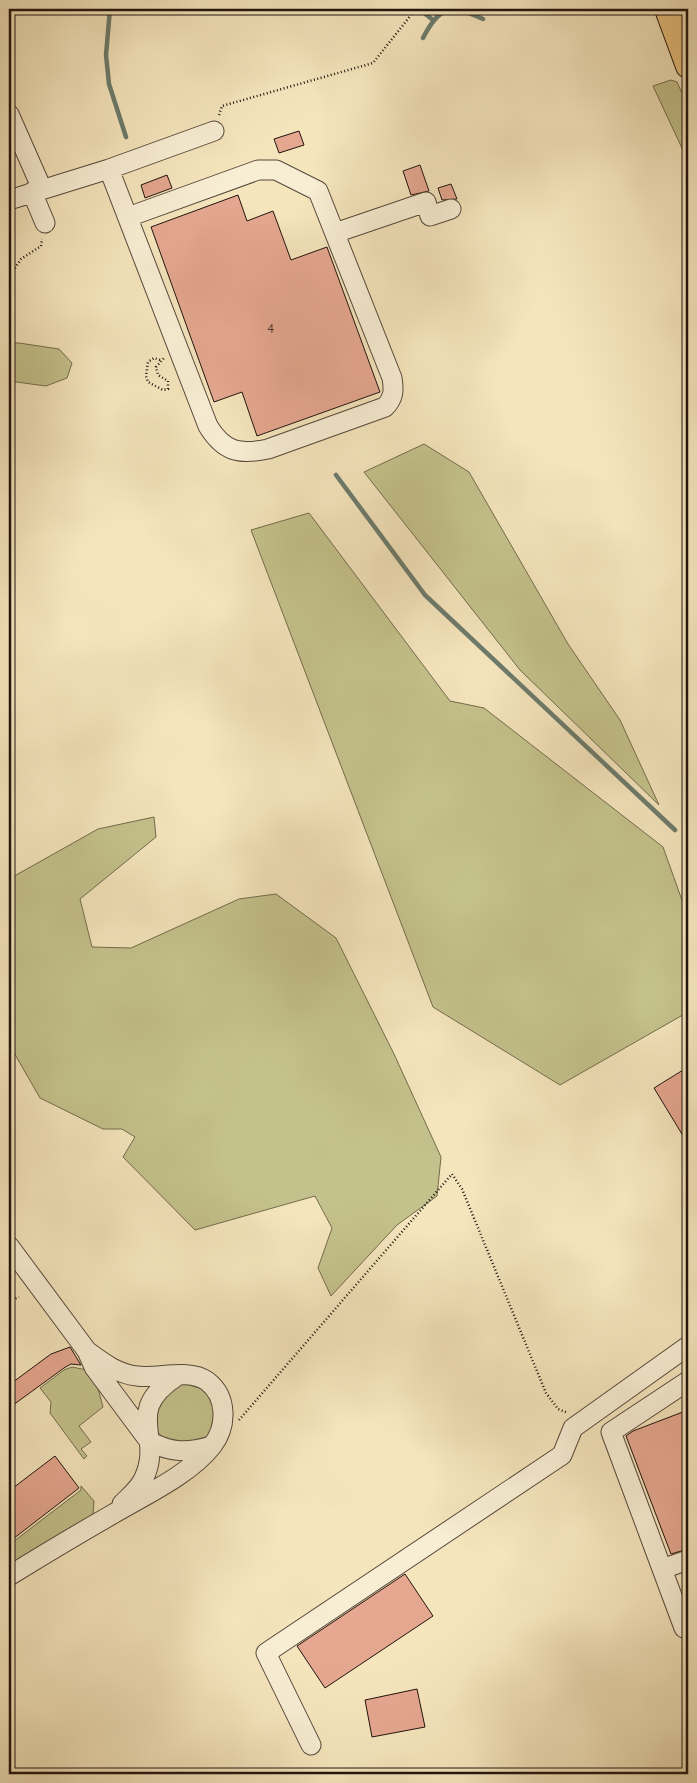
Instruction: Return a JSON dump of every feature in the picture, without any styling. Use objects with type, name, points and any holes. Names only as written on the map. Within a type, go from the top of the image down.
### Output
[{"type":"main road","points":[[667,9],[688,66]]},
{"type":"street","points":[[9,119],[37,191],[45,223]]},
{"type":"street","points":[[9,200],[109,169],[214,131]]},
{"type":"street","points":[[109,169],[208,426],[218,442],[231,449],[248,453],[268,449],[385,407],[391,401],[394,390],[392,378],[318,191],[276,170],[258,170],[128,217]]},
{"type":"street","points":[[335,233],[426,202],[430,216],[451,209]]},
{"type":"street","points":[[9,1246],[87,1350],[94,1367],[149,1441],[162,1448],[180,1452],[216,1440]]},
{"type":"street","points":[[311,1745],[266,1653],[562,1455],[573,1428],[688,1346]]},
{"type":"street","points":[[9,1576],[115,1513],[148,1496],[201,1458],[216,1440],[224,1422],[223,1406],[218,1392],[207,1381],[191,1376],[134,1376],[115,1370],[87,1350]]},
{"type":"street","points":[[115,1513],[144,1478],[149,1441],[149,1405],[154,1394],[177,1376]]},
{"type":"street","points":[[688,1381],[611,1432],[684,1628],[688,1627]]},
{"type":"street","points":[[662,1569],[688,1560]]},
{"type":"path","points":[[214,131],[222,106],[373,63],[411,15]]},
{"type":"path","points":[[9,277],[21,259],[42,246],[45,223]]},
{"type":"path","points":[[160,360],[156,371],[158,375],[168,381],[169,385],[168,389],[163,390],[148,382],[146,367],[151,359],[160,360],[178,350]]},
{"type":"path","points":[[216,1440],[237,1424],[452,1174],[462,1188],[546,1393],[558,1409],[583,1420]]},
{"type":"path","points":[[9,1301],[19,1297]]},
{"type":"shaded area","points":[[671,80],[677,82],[688,106],[688,161],[653,86]]},
{"type":"shaded area","points":[[9,343],[59,349],[72,363],[67,378],[46,386],[9,381]]},
{"type":"shaded area","points":[[424,444],[469,472],[568,644],[620,720],[659,805],[520,670],[364,472]]},
{"type":"shaded area","points":[[309,513],[450,701],[484,708],[663,847],[688,917],[688,1012],[560,1085],[433,1007],[251,530]]},
{"type":"shaded area","points":[[154,817],[156,837],[80,899],[92,947],[131,948],[239,899],[276,894],[336,938],[394,1054],[441,1157],[437,1196],[397,1225],[331,1296],[318,1268],[332,1228],[315,1196],[195,1230],[123,1157],[135,1137],[122,1129],[103,1129],[40,1098],[9,1044],[9,879],[98,829]]},
{"type":"shaded area","points":[[72,1367],[87,1370],[97,1385],[103,1407],[79,1426],[91,1442],[81,1449],[87,1456],[84,1459],[50,1413],[51,1402],[40,1388],[64,1370]]},
{"type":"shaded area","points":[[183,1383],[203,1389],[210,1397],[216,1417],[209,1436],[191,1447],[163,1437],[159,1434],[156,1421],[157,1399]]},
{"type":"shaded area","points":[[81,1486],[94,1501],[93,1515],[18,1561],[9,1559],[9,1545],[81,1490]]},
{"type":"building","points":[[299,131],[304,145],[279,153],[274,139]]},
{"type":"building","points":[[420,165],[429,191],[411,195],[403,171]]},
{"type":"building","points":[[167,175],[172,188],[145,198],[141,185]]},
{"type":"building","points":[[451,184],[457,199],[442,200],[438,188]]},
{"type":"building","points":[[238,195],[247,221],[273,211],[291,260],[327,247],[380,392],[257,436],[242,392],[214,402],[151,227]]},
{"type":"building","points":[[688,1067],[688,1144],[654,1088]]},
{"type":"building","points":[[70,1347],[81,1365],[71,1364],[64,1368],[9,1408],[9,1385],[51,1354]]},
{"type":"building","points":[[688,1410],[688,1549],[671,1554],[626,1436],[633,1431]]},
{"type":"building","points":[[55,1456],[79,1488],[9,1542],[9,1491]]},
{"type":"building","points":[[405,1574],[433,1616],[325,1688],[297,1646]]},
{"type":"building","points":[[417,1689],[425,1727],[372,1737],[365,1700]]},
{"type":"waterway","points":[[110,9],[106,55],[109,84],[126,137]]},
{"type":"waterway","points":[[419,9],[433,20]]},
{"type":"waterway","points":[[423,38],[435,19],[447,10],[463,11],[483,19]]},
{"type":"waterway","points":[[336,475],[425,595],[675,830]]}]
